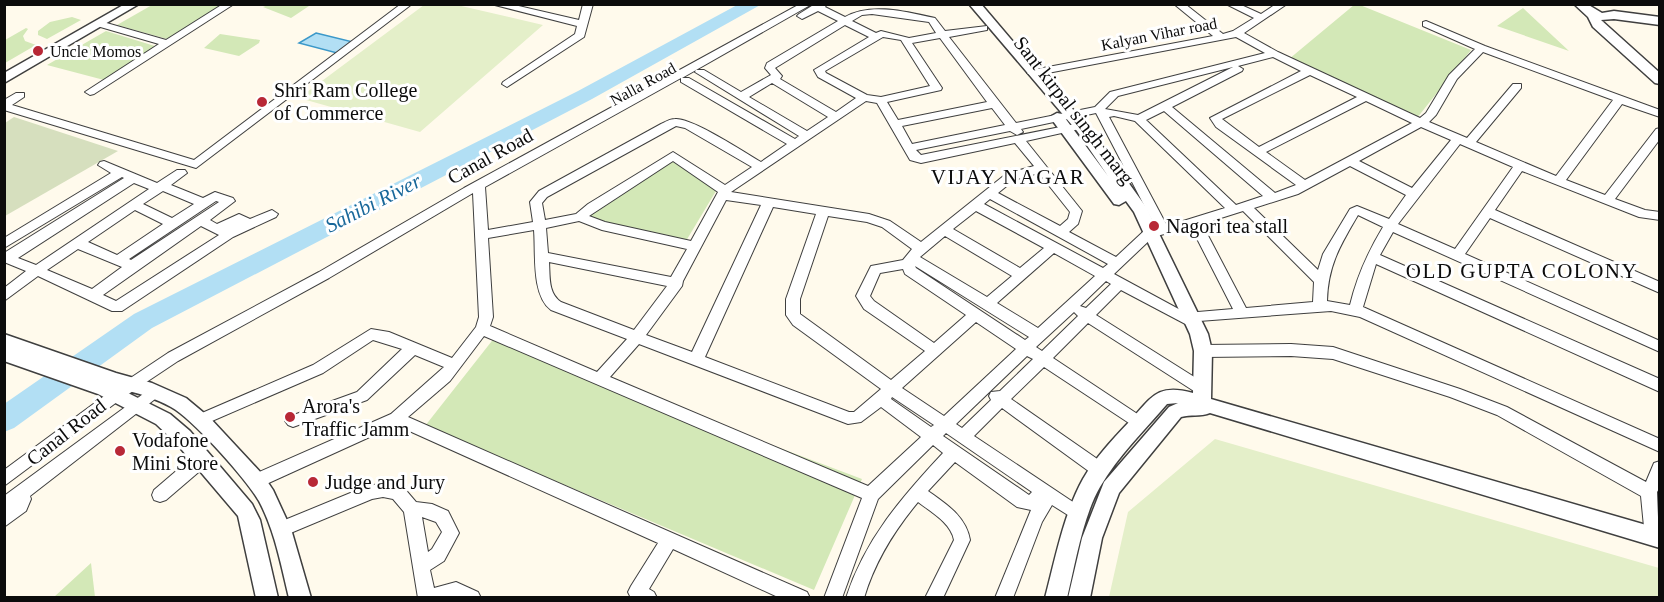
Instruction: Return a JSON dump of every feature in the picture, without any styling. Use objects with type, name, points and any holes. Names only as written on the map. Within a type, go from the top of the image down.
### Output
[{"type":"street","points":[[4,79],[134,4]]},
{"type":"street","points":[[90,92],[230,4]]},
{"type":"street","points":[[4,105],[196,164],[408,4]]},
{"type":"street","points":[[495,4],[582,24]]},
{"type":"street","points":[[507,84],[579,35],[588,4]]},
{"type":"street","points":[[1178,4],[1221,38]]},
{"type":"street","points":[[1230,4],[1262,18]]},
{"type":"street","name":"Kalyan Vihar road","points":[[1032,73],[1221,38],[1237,33],[1283,4]]},
{"type":"street","points":[[1579,4],[1597,16],[1659,72]]},
{"type":"street","points":[[816,5],[874,36]]},
{"type":"street","name":"Nalla Road","points":[[480,189],[700,72],[816,5]]},
{"type":"street","name":"Canal Road","points":[[4,479],[116,387],[816,5]]},
{"type":"street","name":"Sant kirpal singh marg","points":[[976,6],[976,17],[1012,66],[1070,121]]},
{"type":"street","name":"Sant kirpal singh marg","points":[[976,6],[987,16],[1070,121],[1125,209],[1157,232],[1203,351],[1202,400]]},
{"type":"street","points":[[1659,16],[1611,10],[1594,12],[1597,16],[1597,24],[1659,80]]},
{"type":"street","points":[[740,97],[777,74],[770,68],[771,65],[859,13],[868,11],[932,20],[1041,168],[1076,211],[1074,221],[1063,233]]},
{"type":"street","points":[[1597,16],[1614,15],[1659,21]]},
{"type":"street","points":[[100,24],[166,43]]},
{"type":"street","points":[[1426,24],[1481,48],[1659,114]]},
{"type":"street","points":[[906,41],[984,28]]},
{"type":"street","points":[[1237,33],[1274,54],[1421,123],[1608,201],[1642,214],[1659,216]]},
{"type":"street","points":[[898,35],[906,41],[937,88],[881,100],[864,98],[822,75],[819,70],[874,36],[898,35]]},
{"type":"street","points":[[833,597],[871,495],[910,455],[945,425],[1025,347],[1117,263],[1157,232],[1272,198],[1304,185],[1352,162],[1421,123],[1430,115],[1454,77],[1481,48]]},
{"type":"street","points":[[1100,111],[1114,94],[1274,54]]},
{"type":"street","points":[[1139,119],[1262,57]]},
{"type":"street","points":[[1304,185],[1220,124],[1216,118],[1309,71]]},
{"type":"street","points":[[700,72],[808,136]]},
{"type":"street","points":[[772,79],[836,117]]},
{"type":"street","points":[[685,80],[796,144]]},
{"type":"street","points":[[1356,310],[1359,289],[1372,256],[1391,225],[1415,194],[1517,86]]},
{"type":"street","points":[[4,105],[20,95]]},
{"type":"street","points":[[1258,152],[1366,97]]},
{"type":"street","points":[[599,380],[637,337],[677,283],[724,193],[864,98]]},
{"type":"street","points":[[1559,181],[1620,99]]},
{"type":"street","points":[[881,100],[914,157],[921,159],[1018,135],[1100,111],[1139,119],[1321,281]]},
{"type":"street","points":[[895,124],[988,106],[993,103]]},
{"type":"street","points":[[1165,106],[1272,198]]},
{"type":"street","points":[[1100,111],[1157,232]]},
{"type":"street","points":[[761,167],[689,126],[676,122],[543,194],[536,202],[545,293],[549,301],[567,311],[848,418],[856,418],[886,394],[975,315]]},
{"type":"street","points":[[1608,201],[1659,131]]},
{"type":"street","points":[[483,235],[580,217],[673,156],[724,193],[879,221],[913,257],[1038,335]]},
{"type":"street","points":[[1352,162],[1415,194]]},
{"type":"street","points":[[104,165],[204,203]]},
{"type":"street","points":[[1457,256],[1521,165]]},
{"type":"street","points":[[935,351],[869,305],[863,296],[873,272],[913,257],[1010,177],[1041,168]]},
{"type":"street","points":[[4,296],[36,271],[181,173]]},
{"type":"street","points":[[4,244],[127,175]]},
{"type":"street","points":[[6,258],[127,175]]},
{"type":"street","points":[[256,481],[396,418],[445,377],[482,329],[486,317],[480,189]]},
{"type":"street","points":[[990,194],[1117,263]]},
{"type":"street","points":[[93,295],[229,201],[215,196],[117,261]]},
{"type":"street","points":[[696,360],[769,202]]},
{"type":"street","points":[[134,205],[173,223]]},
{"type":"street","points":[[976,205],[1192,320],[1242,313],[1320,307],[1356,310],[1398,326],[1659,446]]},
{"type":"street","points":[[823,211],[793,299],[793,315],[886,394],[932,437],[1027,504],[1033,504],[1045,493]]},
{"type":"street","points":[[1320,307],[1321,281],[1329,254],[1354,212],[1362,211],[1659,347]]},
{"type":"street","points":[[1488,212],[1659,288]]},
{"type":"street","points":[[6,258],[117,307],[223,231],[272,214]]},
{"type":"street","points":[[580,217],[602,226],[696,247]]},
{"type":"street","points":[[200,221],[223,231]]},
{"type":"street","points":[[1194,221],[1242,313]]},
{"type":"street","points":[[945,230],[1021,275]]},
{"type":"street","points":[[77,243],[132,266]]},
{"type":"street","points":[[988,304],[1054,246]]},
{"type":"street","points":[[542,256],[677,283]]},
{"type":"street","points":[[1372,256],[1659,386]]},
{"type":"street","points":[[913,257],[910,271],[915,276],[1140,423]]},
{"type":"street","points":[[963,437],[1120,283]]},
{"type":"street","points":[[1071,306],[1202,400],[1222,409],[1656,538],[1649,492],[1659,468]]},
{"type":"street","points":[[482,329],[871,495]]},
{"type":"street","points":[[200,420],[318,369],[371,334],[377,334],[454,364]]},
{"type":"street","points":[[4,340],[29,357]]},
{"type":"street","points":[[294,421],[362,396],[413,348]]},
{"type":"street","points":[[1203,351],[1291,350],[1343,356],[1502,411],[1649,492]]},
{"type":"street","points":[[4,354],[29,357],[116,387],[154,392],[180,404],[200,420],[256,481],[266,496],[281,529],[300,597]]},
{"type":"street","points":[[116,387],[136,404],[163,419],[243,506],[250,520],[267,597]]},
{"type":"street","points":[[984,388],[1100,470]]},
{"type":"street","name":"Canal Road","points":[[4,506],[154,392]]},
{"type":"street","points":[[886,394],[945,425],[1079,515]]},
{"type":"street","points":[[1056,597],[1079,515],[1090,485],[1111,454],[1167,396],[1202,400]]},
{"type":"street","points":[[1079,597],[1092,538],[1111,488],[1175,412],[1202,400]]},
{"type":"street","points":[[396,418],[801,597]]},
{"type":"street","points":[[855,597],[867,560],[894,519],[954,452]]},
{"type":"street","points":[[160,495],[202,459]]},
{"type":"street","points":[[281,529],[371,492],[383,490],[398,493],[412,509],[426,595],[437,597],[456,590],[472,597]]},
{"type":"street","points":[[917,492],[957,525],[962,532],[962,540],[934,597]]},
{"type":"street","points":[[1004,597],[1045,493]]},
{"type":"street","points":[[4,520],[20,506],[23,499],[18,495]]},
{"type":"street","points":[[412,509],[431,510],[442,514],[449,524],[451,533],[438,555],[422,566]]},
{"type":"street","points":[[648,597],[637,592],[670,539]]},
{"type":"green space","points":[[305,4],[309,6],[291,18],[263,7]]},
{"type":"green space","points":[[152,5],[223,5],[167,39],[117,25]]},
{"type":"green space","points":[[424,5],[457,5],[543,25],[420,132],[299,98]]},
{"type":"green space","points":[[1354,5],[1360,5],[1471,50],[1417,118],[1289,59]]},
{"type":"green space","points":[[1523,8],[1569,51],[1497,26]]},
{"type":"green space","points":[[72,17],[81,20],[47,39],[38,35],[38,31],[50,22]]},
{"type":"green space","points":[[28,29],[23,36],[25,41],[36,45],[5,63],[5,40]]},
{"type":"green space","points":[[106,31],[158,47],[104,80],[47,65]]},
{"type":"green space","points":[[220,34],[260,40],[239,56],[204,48]]},
{"type":"green space","points":[[14,117],[118,151],[5,216],[5,123]]},
{"type":"green space","points":[[670,155],[716,191],[686,241],[587,220],[601,197]]},
{"type":"green space","points":[[495,337],[599,380],[862,479],[814,590],[425,426]]},
{"type":"green space","points":[[1215,439],[1659,568],[1659,597],[1109,597],[1128,512]]},
{"type":"green space","points":[[91,563],[95,597],[54,597]]},
{"type":"water","points":[[316,33],[353,42],[337,53],[299,43]]},
{"type":"waterway","name":"Sahibi River","points":[[4,420],[143,321],[585,95],[753,4]]},
{"type":"place","name":"Uncle Momos","points":[[38,51]]},
{"type":"place","name":"Shri Ram College of Commerce","points":[[262,102]]},
{"type":"place","name":"Nagori tea stall","points":[[1154,226]]},
{"type":"place","name":"Arora's Traffic Jamm","points":[[290,417]]},
{"type":"place","name":"Vodafone Mini Store","points":[[120,451]]},
{"type":"place","name":"Judge and Jury","points":[[313,482]]},
{"type":"district","name":"VIJAY NAGAR","points":[[1008,177]]},
{"type":"district","name":"OLD GUPTA COLONY","points":[[1522,271]]}]
